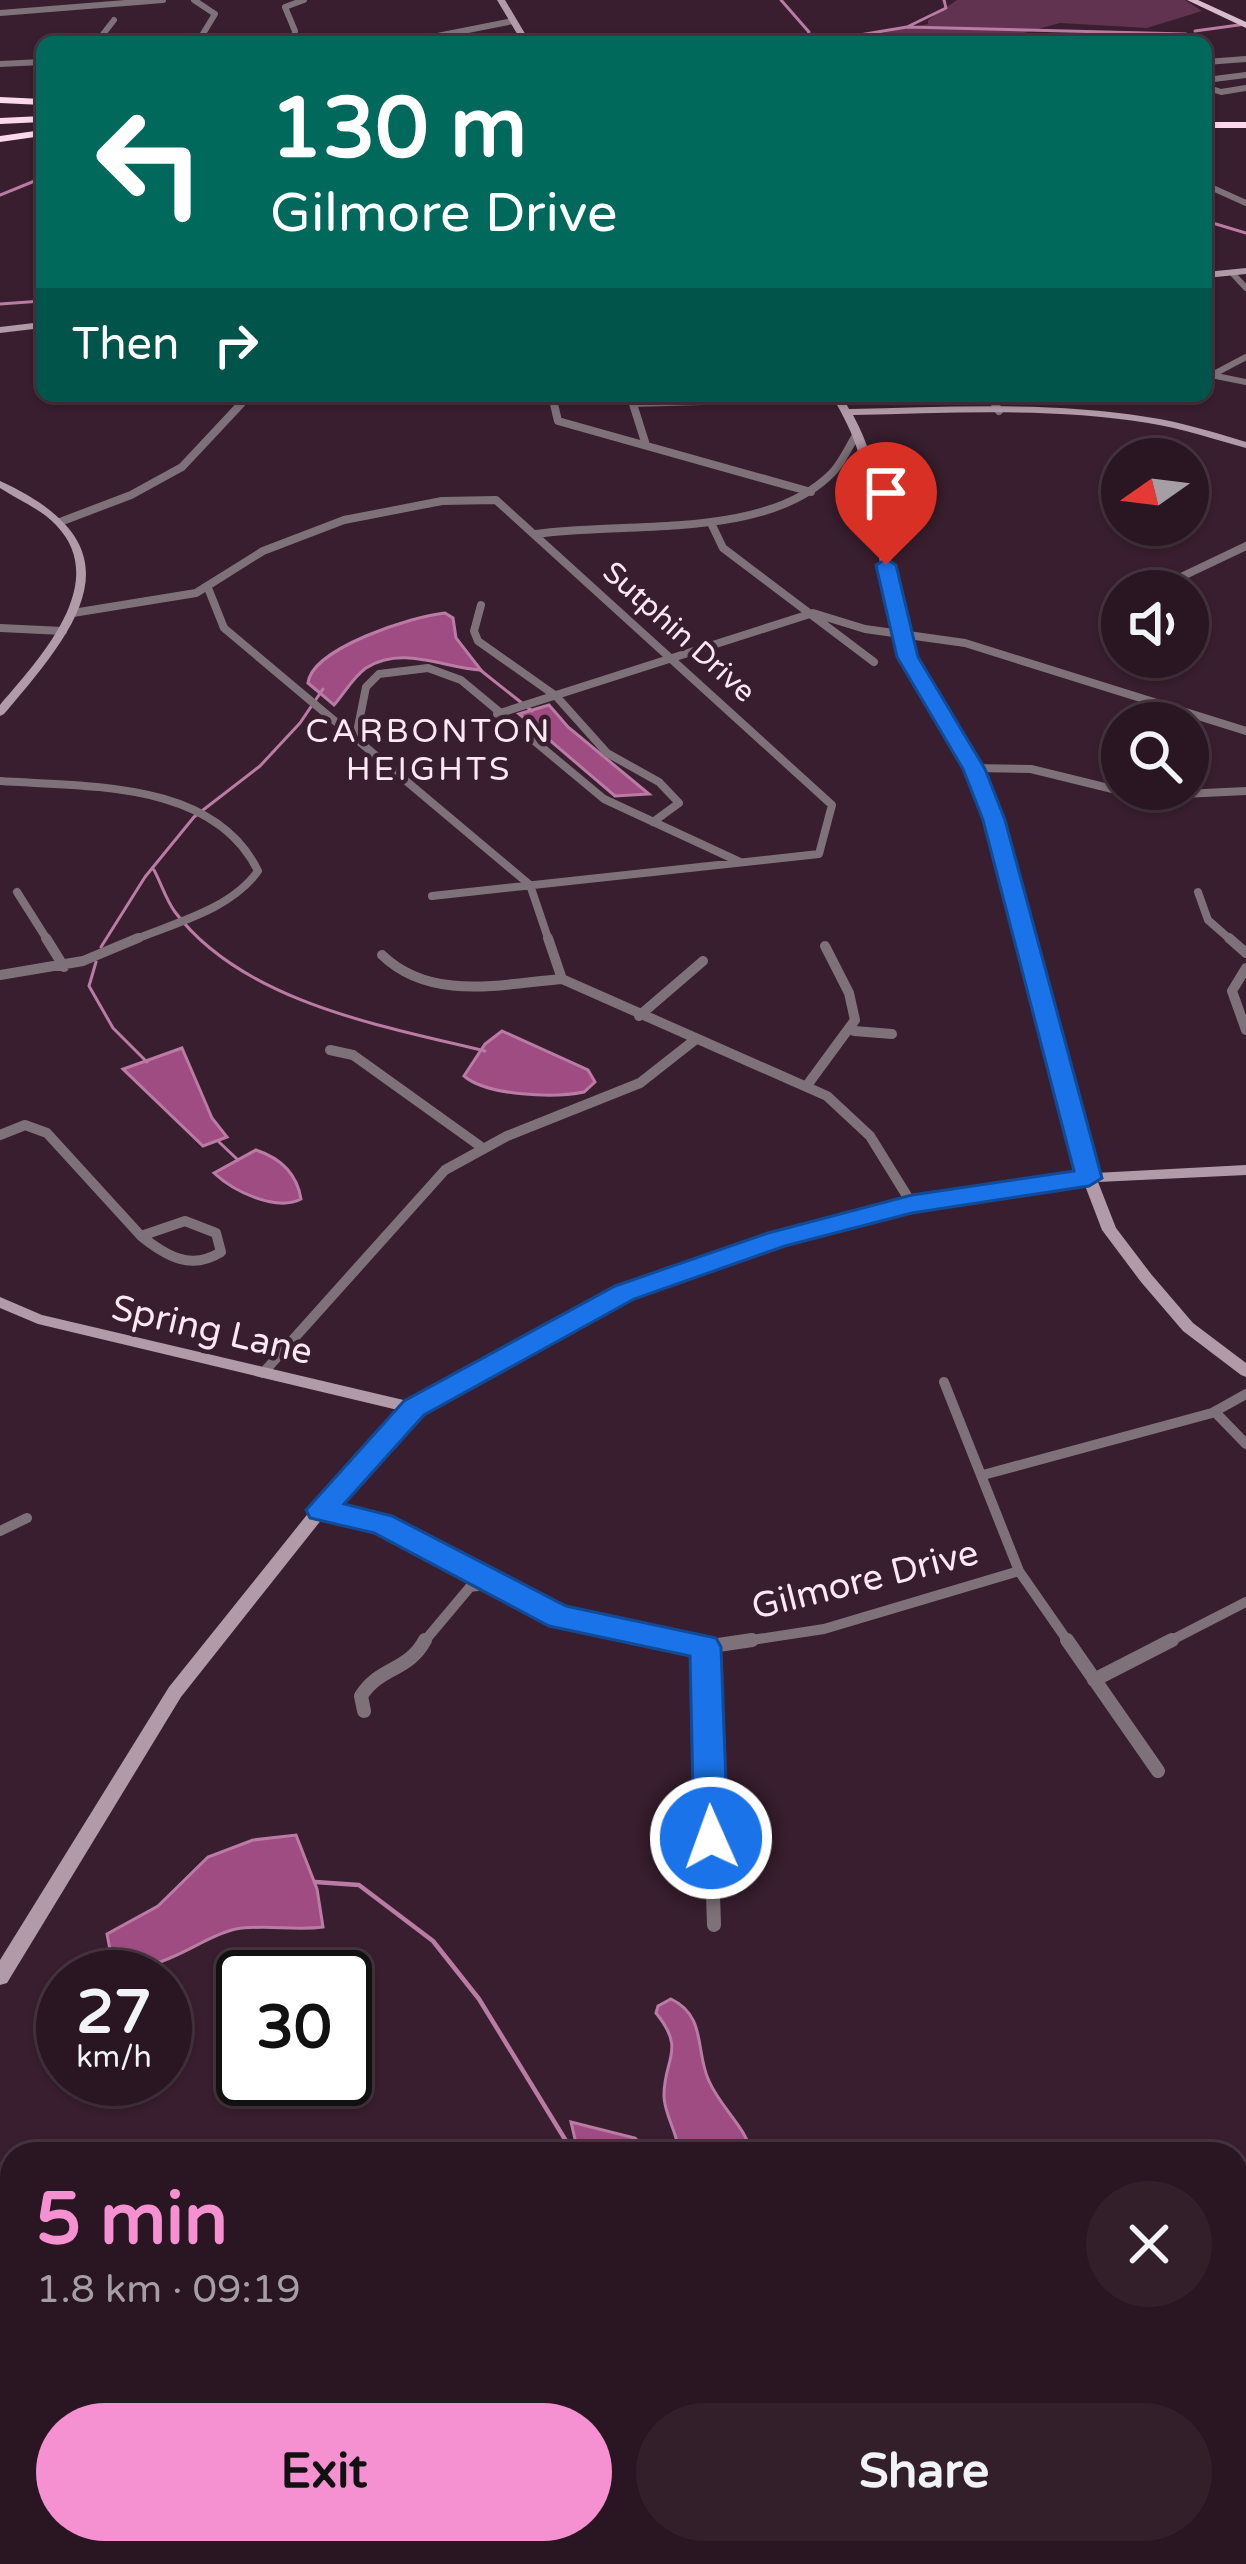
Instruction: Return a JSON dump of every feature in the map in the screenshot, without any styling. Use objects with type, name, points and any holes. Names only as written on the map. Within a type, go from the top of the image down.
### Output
[{"type":"highway","points":[[0,100],[36,102]]},
{"type":"highway","points":[[0,118],[36,117]]},
{"type":"highway","points":[[1212,122],[1246,122]]},
{"type":"highway","points":[[0,139],[36,134]]},
{"type":"main road","points":[[1191,0],[1246,25]]},
{"type":"street","points":[[0,12],[12,0]]},
{"type":"street","points":[[0,12],[163,0]]},
{"type":"street","points":[[194,0],[215,14],[202,36]]},
{"type":"street","points":[[295,36],[285,7],[304,0]]},
{"type":"street","points":[[501,0],[522,36]]},
{"type":"street","points":[[102,36],[114,20]]},
{"type":"street","points":[[436,36],[513,20]]},
{"type":"street","points":[[1212,61],[1246,58]]},
{"type":"street","points":[[0,64],[36,62]]},
{"type":"street","points":[[1212,83],[1246,75]]},
{"type":"street","points":[[1212,87],[1221,92],[1246,88]]},
{"type":"street","points":[[1212,187],[1246,202]]},
{"type":"street","points":[[1212,275],[1246,272]]},
{"type":"street","points":[[1232,273],[1246,288]]},
{"type":"street","points":[[0,330],[36,326]]},
{"type":"street","points":[[1212,374],[1246,357]]},
{"type":"street","points":[[1212,376],[1246,382]]},
{"type":"street","points":[[60,522],[97,510],[192,460],[210,435],[246,402]]},
{"type":"street","points":[[553,402],[557,421],[812,492]]},
{"type":"street","points":[[646,445],[633,404],[691,402]]},
{"type":"street","points":[[841,402],[856,434],[901,634],[914,669],[974,769],[994,820],[1089,1178],[1109,1230],[1188,1328],[1246,1372]]},
{"type":"street","points":[[993,402],[999,411]]},
{"type":"street","points":[[848,412],[999,411],[1130,417],[1246,445]]},
{"type":"street","points":[[536,534],[573,526],[712,525],[812,492],[849,453],[856,434]]},
{"type":"street","points":[[0,484],[60,522],[75,543],[85,573],[63,632],[0,712]]},
{"type":"street","name":"Sutphin Drive","points":[[73,613],[208,588],[302,532],[455,500],[496,500],[832,805],[820,854],[432,896]]},
{"type":"street","points":[[712,525],[723,548],[874,662]]},
{"type":"street","points":[[1196,570],[1246,546]]},
{"type":"street","points":[[208,588],[212,608],[224,628],[530,885],[562,979]]},
{"type":"street","points":[[482,605],[474,631],[478,641],[556,696],[607,753],[659,782],[680,803],[653,822]]},
{"type":"street","points":[[497,715],[813,613],[965,643],[1246,731]]},
{"type":"street","points":[[0,628],[63,632]]},
{"type":"street","points":[[356,738],[365,687],[379,674],[398,668],[428,668],[460,680],[604,799],[743,863]]},
{"type":"street","points":[[974,769],[1031,770],[1141,796],[1246,790]]},
{"type":"street","points":[[0,781],[140,793],[177,801],[204,812],[254,852],[258,871],[246,888],[227,901],[64,967],[0,975]]},
{"type":"street","points":[[17,892],[64,967]]},
{"type":"street","points":[[1198,892],[1208,920],[1246,952]]},
{"type":"street","points":[[808,1084],[854,1031],[857,1006],[825,946]]},
{"type":"street","points":[[382,955],[389,965],[427,982],[478,987],[562,979],[639,1016],[808,1084],[837,1101],[880,1142],[912,1204]]},
{"type":"street","points":[[639,1016],[703,961]]},
{"type":"street","points":[[1246,968],[1232,991],[1246,1030]]},
{"type":"street","points":[[854,1031],[892,1034]]},
{"type":"street","points":[[263,1373],[445,1170],[480,1146],[643,1083],[696,1039]]},
{"type":"street","points":[[330,1050],[353,1055],[480,1146]]},
{"type":"street","points":[[0,1135],[25,1125],[40,1128],[141,1236],[171,1258],[190,1262],[221,1252],[216,1233],[196,1222],[169,1225],[141,1236]]},
{"type":"street","points":[[0,1977],[175,1692],[320,1510],[414,1408],[625,1293],[777,1239],[912,1204],[1089,1178],[1246,1170]]},
{"type":"street","name":"Spring Lane","points":[[0,1302],[38,1319],[414,1408]]},
{"type":"street","points":[[944,1382],[1019,1571],[1158,1771]]},
{"type":"street","points":[[983,1475],[1215,1412],[1246,1394]]},
{"type":"street","points":[[1215,1412],[1246,1444]]},
{"type":"street","name":"Gilmore Drive","points":[[320,1510],[382,1524],[560,1617],[705,1647],[824,1629],[1019,1571]]},
{"type":"street","points":[[0,1531],[27,1518]]},
{"type":"street","points":[[364,1711],[361,1696],[372,1679],[415,1660],[428,1633],[470,1587],[492,1584]]},
{"type":"street","points":[[1094,1680],[1246,1602]]},
{"type":"street","points":[[705,1647],[714,1924]]},
{"type":"shaded area","points":[[957,0],[1185,0],[1202,11],[1147,28],[1060,23],[1012,36],[867,36],[928,24]]},
{"type":"shaded area","points":[[445,613],[453,618],[456,638],[481,670],[409,658],[380,661],[361,672],[334,705],[308,683],[314,670],[345,646],[389,627]]},
{"type":"shaded area","points":[[549,705],[568,727],[649,794],[615,796],[519,714]]},
{"type":"shaded area","points":[[502,1031],[588,1070],[595,1082],[584,1092],[539,1095],[488,1088],[464,1076],[485,1044]]},
{"type":"shaded area","points":[[182,1048],[212,1118],[227,1137],[203,1146],[123,1069]]},
{"type":"shaded area","points":[[256,1150],[286,1168],[301,1199],[280,1203],[255,1198],[214,1173]]},
{"type":"shaded area","points":[[296,1835],[317,1889],[323,1927],[236,1929],[187,1950],[110,1950],[107,1934],[158,1906],[208,1857],[253,1840]]},
{"type":"shaded area","points":[[671,1999],[690,2015],[709,2081],[748,2142],[676,2142],[664,2097],[672,2046],[656,2013],[658,2006]]},
{"type":"shaded area","points":[[571,2122],[639,2142],[576,2142]]},
{"type":"waterway","points":[[781,0],[809,32],[807,36]]},
{"type":"waterway","points":[[907,27],[946,8],[944,0]]},
{"type":"waterway","points":[[1195,31],[1246,24]]},
{"type":"waterway","points":[[854,36],[907,27]]},
{"type":"waterway","points":[[907,27],[1186,34]]},
{"type":"waterway","points":[[0,195],[36,180]]},
{"type":"waterway","points":[[1212,223],[1246,233]]},
{"type":"waterway","points":[[0,304],[36,301]]},
{"type":"waterway","points":[[479,669],[532,711]]},
{"type":"waterway","points":[[101,947],[145,877],[194,817],[260,766],[300,723],[323,689]]},
{"type":"waterway","points":[[154,870],[175,912],[204,943],[276,989],[360,1020],[485,1051]]},
{"type":"waterway","points":[[96,962],[89,986],[113,1028],[147,1062]]},
{"type":"waterway","points":[[219,1142],[238,1160]]},
{"type":"waterway","points":[[315,1882],[359,1885],[433,1941],[479,1999],[567,2142]]},
{"type":"district","name":"CARBONTON HEIGHTS","points":[[429,750]]},
{"type":"route","points":[[711,1838],[705,1647],[560,1617],[382,1524],[320,1510],[414,1408],[625,1293],[777,1239],[912,1204],[1089,1178],[994,820],[974,769],[908,657],[886,565]]}]
